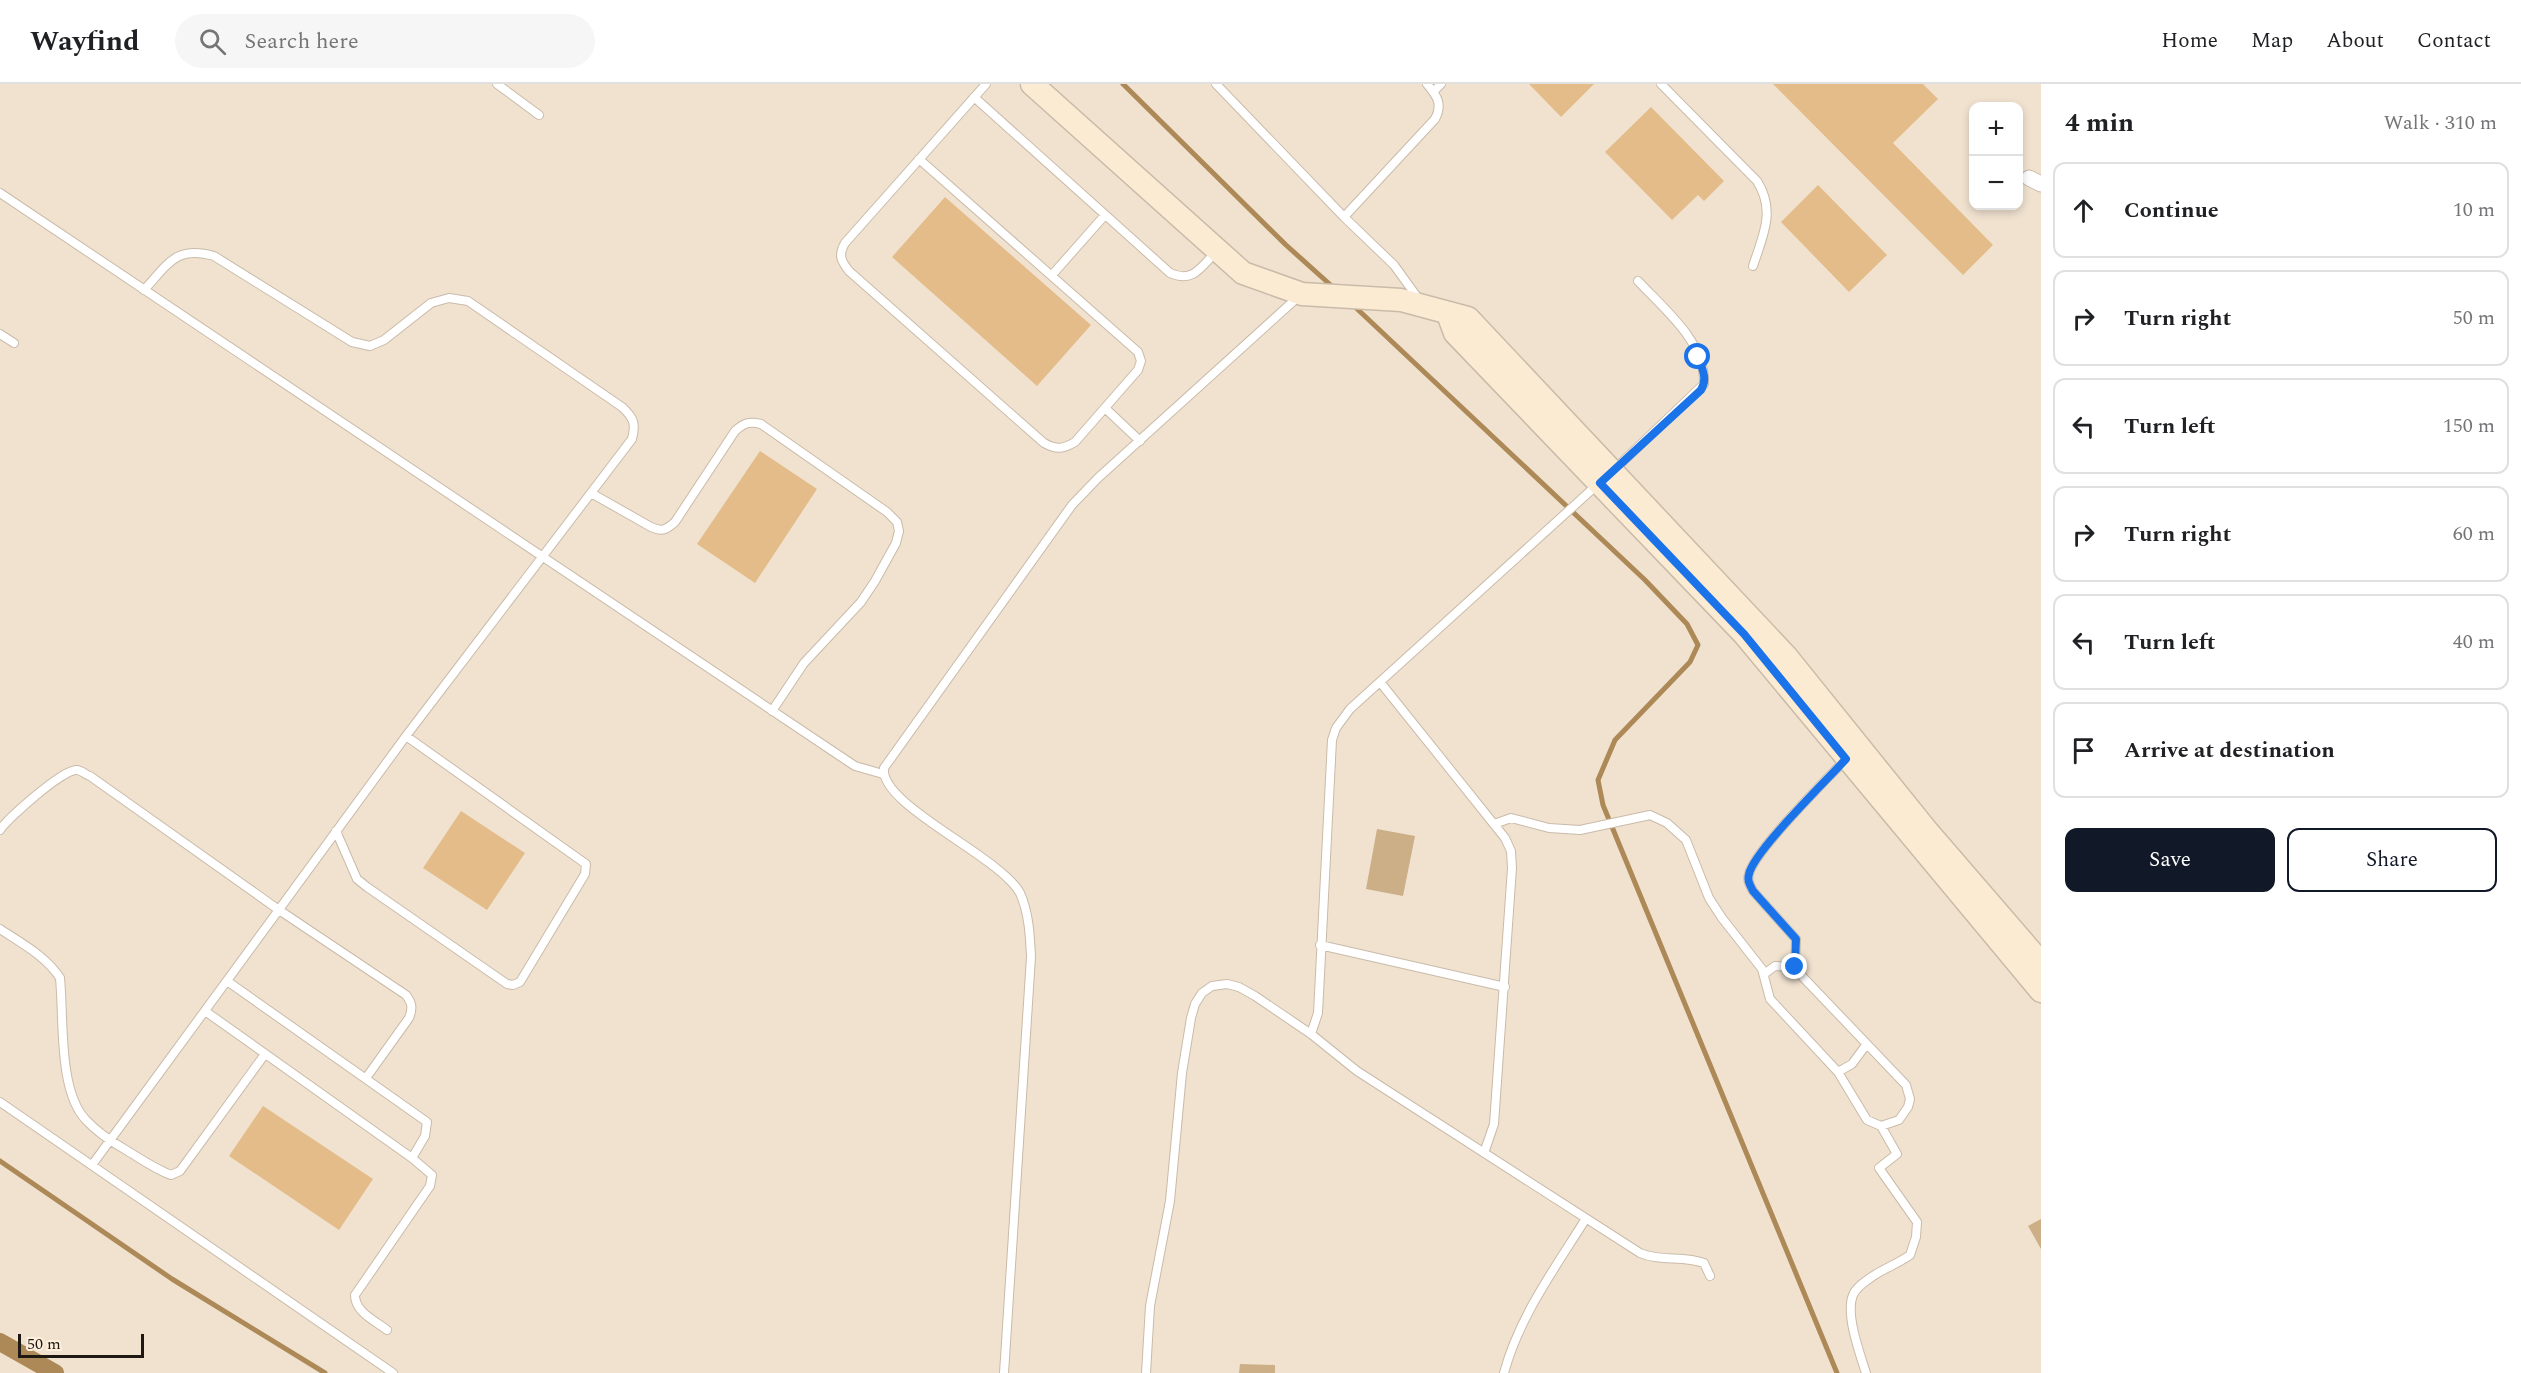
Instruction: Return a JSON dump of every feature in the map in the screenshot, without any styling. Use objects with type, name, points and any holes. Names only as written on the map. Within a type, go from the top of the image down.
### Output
[{"type":"street","points":[[1032,84],[1244,273],[1310,295],[1366,297],[1422,304],[1448,314],[1455,333],[1744,634],[1928,831],[2041,963]]},
{"type":"street","points":[[1053,84],[1254,262],[1258,277]]},
{"type":"street","points":[[1853,752],[2041,992]]},
{"type":"lane","points":[[497,84],[539,115]]},
{"type":"lane","points":[[919,159],[1138,352],[1142,361],[1138,370],[1075,442],[1064,448],[1054,449],[1044,443],[849,271],[841,261],[840,252],[845,243],[919,159],[986,84]]},
{"type":"lane","points":[[1216,84],[1344,217],[1394,265],[1422,304]]},
{"type":"lane","points":[[1344,217],[1435,118],[1439,111],[1440,101],[1427,84]]},
{"type":"lane","points":[[1434,92],[1441,84]]},
{"type":"lane","points":[[1661,84],[1757,181],[1765,195],[1768,209],[1765,228],[1753,266]]},
{"type":"lane","points":[[974,97],[1170,273],[1181,278],[1191,277],[1218,250]]},
{"type":"lane","points":[[0,193],[771,711],[855,766],[883,774]]},
{"type":"lane","points":[[1052,275],[1105,215]]},
{"type":"lane","points":[[92,1165],[406,736],[632,440],[636,427],[633,417],[622,407],[468,301],[449,298],[431,303],[384,340],[370,346],[352,342],[214,256],[201,252],[184,252],[170,262],[144,290]]},
{"type":"lane","points":[[1311,1034],[1318,1013],[1332,740],[1342,718],[1704,384],[1705,377],[1693,344],[1638,281]]},
{"type":"lane","points":[[1004,1373],[1031,957],[1026,910],[1020,894],[1004,874],[914,810],[893,792],[885,782],[883,774],[888,761],[1072,505],[1140,441],[1310,295]]},
{"type":"lane","points":[[0,334],[14,343]]},
{"type":"lane","points":[[1106,409],[1140,441]]},
{"type":"lane","points":[[591,493],[651,527],[660,531],[667,530],[675,522],[735,431],[743,424],[751,422],[760,424],[897,522],[899,531],[896,543],[875,581],[861,602],[804,663],[771,711]]},
{"type":"lane","points":[[1380,682],[1494,824],[1511,851],[1505,987],[1494,1124],[1484,1153]]},
{"type":"lane","points":[[336,831],[357,879],[507,984],[513,986],[519,982],[585,874],[586,864],[406,736]]},
{"type":"lane","points":[[1494,824],[1511,818],[1565,831],[1602,827],[1650,815],[1667,823],[1681,834],[1690,848],[1709,898],[1764,974],[1770,999],[1838,1072],[1861,1113],[1873,1125],[1891,1124],[1905,1114],[1910,1099],[1909,1091],[1897,1074],[1866,1045],[1795,967],[1796,939],[1753,891],[1749,883],[1749,875],[1758,857],[1853,752]]},
{"type":"lane","points":[[0,830],[56,779],[77,770],[90,776],[279,910],[406,995],[413,1010],[366,1078]]},
{"type":"lane","points":[[0,929],[41,957],[53,967],[60,978],[67,1081],[72,1098],[85,1119],[110,1141],[161,1171],[171,1174],[180,1171],[265,1054]]},
{"type":"lane","points":[[1320,945],[1505,987]]},
{"type":"lane","points":[[1764,974],[1775,966],[1795,967]]},
{"type":"lane","points":[[227,981],[427,1122],[425,1136],[412,1158]]},
{"type":"lane","points":[[1146,1373],[1150,1306],[1170,1201],[1182,1073],[1195,1004],[1202,993],[1212,986],[1227,984],[1239,987],[1311,1034],[1357,1071],[1585,1220],[1648,1257],[1697,1260],[1704,1263],[1710,1276]]},
{"type":"lane","points":[[205,1011],[412,1158],[432,1175],[430,1186],[355,1294],[355,1303],[387,1330]]},
{"type":"lane","points":[[1838,1072],[1852,1064],[1866,1045]]},
{"type":"lane","points":[[0,1102],[393,1373]]},
{"type":"lane","points":[[1866,1373],[1857,1347],[1850,1310],[1852,1296],[1858,1287],[1874,1275],[1910,1255],[1916,1237],[1917,1222],[1879,1168],[1897,1155],[1881,1126]]},
{"type":"lane","points":[[1504,1373],[1518,1334],[1543,1287],[1585,1220]]},
{"type":"shaded area","points":[[1377,829],[1415,836],[1403,896],[1366,889]]},
{"type":"shaded area","points":[[2041,1219],[2041,1249],[2028,1226]]},
{"type":"shaded area","points":[[1240,1364],[1275,1365],[1275,1373],[1239,1373]]},
{"type":"building","points":[[1529,84],[1594,84],[1561,117]]},
{"type":"building","points":[[1773,84],[1923,84],[1938,99],[1893,143],[1993,245],[1963,275]]},
{"type":"building","points":[[1651,107],[1724,181],[1704,201],[1698,195],[1672,220],[1605,152]]},
{"type":"building","points":[[1818,185],[1887,255],[1849,292],[1781,222]]},
{"type":"building","points":[[945,197],[1091,325],[1037,386],[892,257]]},
{"type":"building","points":[[760,451],[817,489],[755,583],[697,544]]},
{"type":"building","points":[[461,811],[525,853],[487,910],[423,868]]},
{"type":"building","points":[[263,1106],[373,1179],[339,1230],[229,1156]]},
{"type":"waterway","points":[[1123,84],[1286,245],[1335,289]]},
{"type":"waterway","points":[[1353,305],[1645,580],[1687,624],[1698,645],[1690,662],[1615,740],[1598,780],[1603,805],[1837,1373]]},
{"type":"waterway","points":[[0,1161],[172,1279],[325,1373]]},
{"type":"waterway","points":[[0,1342],[55,1373]]},
{"type":"route","points":[[1698,357],[1705,377],[1701,390],[1600,483],[1744,634],[1846,759],[1758,857],[1749,875],[1749,883],[1753,891],[1796,939],[1795,967]]}]
